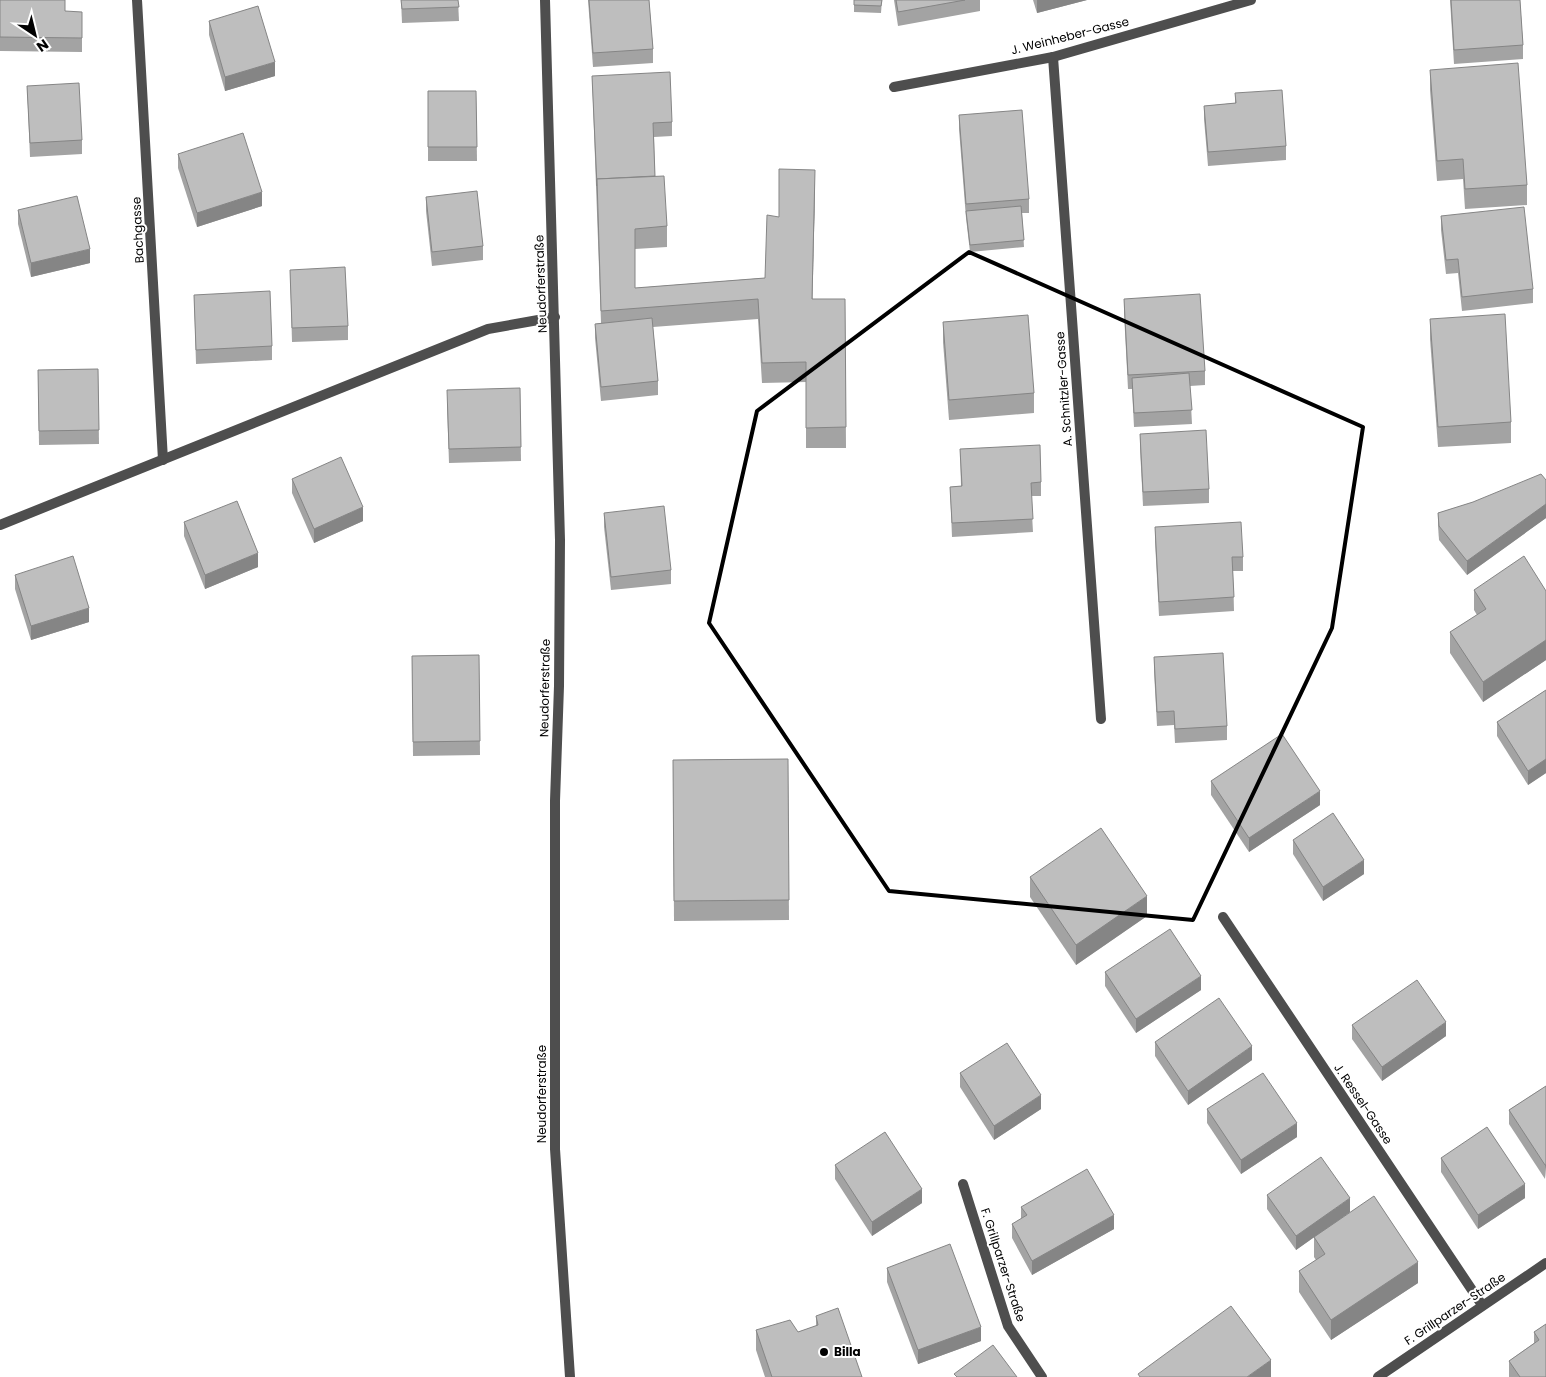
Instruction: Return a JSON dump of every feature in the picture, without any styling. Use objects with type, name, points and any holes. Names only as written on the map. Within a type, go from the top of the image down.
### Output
[{"type":"street","name":"Bachgasse","points":[[137,0],[163,460]]},
{"type":"street","name":"Neudorferstraße","points":[[545,0],[560,540],[559,686],[555,801],[555,1149],[570,1377]]},
{"type":"street","name":"J. Weinheber-Gasse","points":[[894,87],[1053,56],[1251,0]]},
{"type":"street","name":"A. Schnitzler-Gasse","points":[[1053,56],[1101,719]]},
{"type":"street","points":[[0,525],[488,328],[555,318]]},
{"type":"street","name":"J. Ressel-Gasse","points":[[1224,917],[1482,1305]]},
{"type":"street","name":"F. Grillparzer-Straße","points":[[963,1184],[1008,1326],[1042,1377]]},
{"type":"street","name":"F. Grillparzer-Straße","points":[[1378,1377],[1546,1263]]},
{"type":"highlighted area","points":[[969,252],[1363,427],[1332,628],[1193,920],[889,891],[709,623],[757,411]]},
{"type":"building","points":[[0,0],[65,0],[65,11],[82,12],[82,38],[0,37]]},
{"type":"building","points":[[401,0],[458,0],[459,7],[402,9]]},
{"type":"building","points":[[589,0],[649,0],[653,49],[593,53]]},
{"type":"building","points":[[854,0],[882,0],[881,6],[854,5]]},
{"type":"building","points":[[896,0],[965,0],[898,12]]},
{"type":"building","points":[[1451,0],[1520,0],[1523,45],[1454,50]]},
{"type":"building","points":[[258,6],[275,62],[225,77],[209,21]]},
{"type":"building","points":[[1518,63],[1527,185],[1465,189],[1463,159],[1437,161],[1430,70]]},
{"type":"building","points":[[670,72],[672,122],[653,123],[655,176],[597,179],[597,186],[592,76]]},
{"type":"building","points":[[79,83],[82,140],[30,143],[27,86]]},
{"type":"building","points":[[1282,90],[1286,146],[1208,152],[1204,106],[1236,103],[1235,93]]},
{"type":"building","points":[[428,91],[476,91],[477,147],[428,147]]},
{"type":"building","points":[[1022,110],[1029,199],[966,204],[959,115]]},
{"type":"building","points":[[243,133],[262,192],[197,213],[178,154]]},
{"type":"building","points":[[779,169],[815,170],[812,299],[845,299],[846,427],[806,428],[806,362],[762,363],[758,299],[601,311],[597,179],[664,176],[667,226],[635,229],[635,288],[765,278],[767,215],[779,217]]},
{"type":"building","points":[[477,191],[483,246],[432,252],[426,197]]},
{"type":"building","points":[[77,196],[90,249],[31,263],[18,210]]},
{"type":"building","points":[[1021,206],[1024,240],[970,245],[966,211]]},
{"type":"building","points":[[1524,207],[1533,289],[1462,297],[1458,259],[1446,260],[1441,216]]},
{"type":"building","points":[[345,267],[348,326],[292,328],[290,270]]},
{"type":"building","points":[[270,291],[272,346],[196,350],[194,295]]},
{"type":"building","points":[[1200,294],[1205,371],[1128,375],[1124,299]]},
{"type":"building","points":[[1505,314],[1511,422],[1438,427],[1430,319]]},
{"type":"building","points":[[1028,315],[1034,393],[949,400],[943,322]]},
{"type":"building","points":[[652,318],[658,381],[601,387],[595,324]]},
{"type":"building","points":[[98,369],[99,430],[39,431],[38,370]]},
{"type":"building","points":[[1189,373],[1192,410],[1134,413],[1132,378]]},
{"type":"building","points":[[520,388],[521,447],[449,449],[447,390]]},
{"type":"building","points":[[1206,430],[1209,489],[1143,492],[1140,434]]},
{"type":"building","points":[[1040,445],[1041,482],[1031,483],[1033,519],[952,523],[950,487],[962,486],[960,449]]},
{"type":"building","points":[[341,457],[363,507],[314,529],[292,479]]},
{"type":"building","points":[[1541,474],[1546,480],[1546,504],[1467,561],[1439,526],[1438,513],[1473,502]]},
{"type":"building","points":[[237,501],[258,553],[205,575],[184,522]]},
{"type":"building","points":[[664,506],[671,570],[611,577],[604,513]]},
{"type":"building","points":[[1241,522],[1243,557],[1232,557],[1234,597],[1159,602],[1155,527]]},
{"type":"building","points":[[73,556],[89,608],[31,626],[15,575]]},
{"type":"building","points":[[1524,556],[1546,591],[1546,640],[1483,682],[1450,632],[1486,609],[1474,590]]},
{"type":"building","points":[[1223,653],[1227,726],[1175,729],[1174,711],[1157,712],[1154,657]]},
{"type":"building","points":[[479,655],[480,741],[413,742],[412,656]]},
{"type":"building","points":[[1546,690],[1546,759],[1528,771],[1497,722]]},
{"type":"building","points":[[1282,734],[1320,791],[1249,838],[1211,781]]},
{"type":"building","points":[[788,759],[789,900],[674,901],[673,760]]},
{"type":"building","points":[[1333,813],[1364,860],[1323,887],[1293,840]]},
{"type":"building","points":[[1101,828],[1147,896],[1076,945],[1030,877]]},
{"type":"building","points":[[1170,929],[1201,976],[1136,1019],[1105,972]]},
{"type":"building","points":[[1417,980],[1446,1022],[1382,1067],[1352,1025]]},
{"type":"building","points":[[1219,998],[1252,1046],[1188,1091],[1155,1042]]},
{"type":"building","points":[[1007,1043],[1041,1095],[994,1126],[960,1073]]},
{"type":"building","points":[[1263,1073],[1297,1123],[1241,1160],[1207,1109]]},
{"type":"building","points":[[1546,1086],[1546,1165],[1545,1165],[1509,1110]]},
{"type":"building","points":[[1487,1127],[1525,1184],[1478,1215],[1441,1158]]},
{"type":"building","points":[[885,1132],[922,1189],[872,1222],[835,1165]]},
{"type":"building","points":[[1321,1157],[1350,1198],[1296,1236],[1267,1195]]},
{"type":"building","points":[[1087,1169],[1114,1215],[1032,1261],[1012,1224],[1027,1215],[1021,1207]]},
{"type":"building","points":[[1374,1196],[1418,1262],[1331,1320],[1299,1271],[1325,1254],[1314,1237]]},
{"type":"building","points":[[950,1244],[981,1327],[918,1350],[887,1268]]},
{"type":"building","points":[[1231,1306],[1271,1360],[1247,1377],[1140,1377],[1138,1374]]},
{"type":"building","points":[[838,1308],[862,1377],[772,1377],[756,1330],[790,1320],[798,1332],[818,1325],[816,1316]]},
{"type":"building","points":[[1546,1324],[1546,1377],[1520,1377],[1509,1361],[1539,1340],[1534,1332]]},
{"type":"building","points":[[993,1345],[1017,1377],[957,1377],[954,1374]]},
{"type":"place","name":"Billa","points":[[824,1352]]}]
